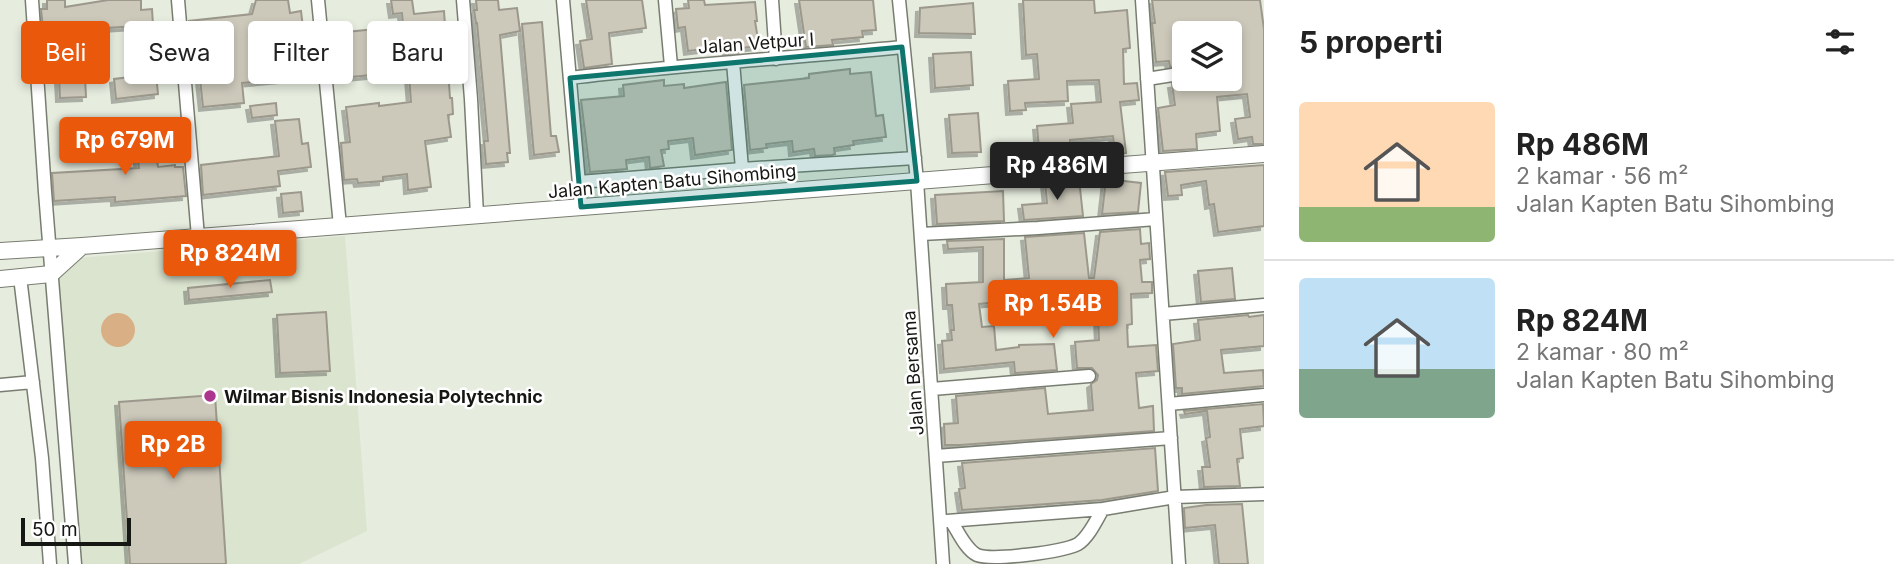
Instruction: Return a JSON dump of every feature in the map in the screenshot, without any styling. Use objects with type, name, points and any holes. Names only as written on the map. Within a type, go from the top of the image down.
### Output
[{"type":"street","points":[[32,0],[75,564]]},
{"type":"street","points":[[178,0],[198,237]]},
{"type":"street","points":[[318,0],[340,226]]},
{"type":"street","points":[[463,0],[477,215]]},
{"type":"street","points":[[563,0],[581,207]]},
{"type":"street","points":[[665,0],[671,66]]},
{"type":"street","points":[[772,0],[776,60]]},
{"type":"street","name":"Jalan Bersama","points":[[899,0],[917,181],[936,456],[945,521],[943,564]]},
{"type":"street","points":[[1142,0],[1179,564]]},
{"type":"street","name":"Jalan Vetpur I","points":[[570,78],[671,66],[776,60],[902,47]]},
{"type":"street","points":[[733,62],[742,169]]},
{"type":"street","points":[[1147,79],[1172,75]]},
{"type":"street","name":"Jalan Kapten Batu Sihombing","points":[[0,251],[1264,153]]},
{"type":"street","points":[[579,182],[915,158]]},
{"type":"street","points":[[921,234],[1156,219]]},
{"type":"street","points":[[0,279],[51,274],[82,246]]},
{"type":"street","points":[[20,278],[42,458],[50,564]]},
{"type":"street","points":[[1163,314],[1264,305]]},
{"type":"street","points":[[932,389],[1089,376]]},
{"type":"street","points":[[0,385],[33,382]]},
{"type":"street","points":[[1169,404],[1264,396]]},
{"type":"street","points":[[936,456],[1171,438]]},
{"type":"street","points":[[945,521],[1103,509],[1175,497],[1264,494]]},
{"type":"street","points":[[945,521],[969,550],[978,555],[1009,556],[1069,548],[1080,543],[1103,509]]},
{"type":"highlighted area","points":[[902,47],[917,181],[581,207],[570,78]]},
{"type":"shaded area","name":"Wilmar Bisnis Indonesia Polytechnic","points":[[345,236],[367,531],[299,564],[75,564],[53,260]]},
{"type":"shaded area","points":[[118,313],[130,318],[135,330],[130,342],[118,347],[106,342],[101,330],[106,318]]},
{"type":"building","points":[[47,0],[65,0],[65,7],[108,0],[141,0],[141,10],[152,9],[153,21],[124,21],[124,27],[110,28],[110,21],[42,21],[41,9],[47,9]]},
{"type":"building","points":[[256,0],[288,0],[290,13],[301,11],[302,21],[248,21],[248,82],[242,83],[244,103],[203,107],[201,84],[234,84],[234,21],[189,21],[252,14]]},
{"type":"building","points":[[391,0],[412,0],[414,14],[444,11],[445,21],[403,21],[402,13],[393,14]]},
{"type":"building","points":[[476,0],[498,0],[499,10],[517,8],[520,31],[500,35],[510,153],[507,153],[508,162],[486,164],[484,141],[488,141],[474,10],[477,10]]},
{"type":"building","points":[[586,0],[642,0],[646,28],[609,33],[612,64],[584,68],[580,41],[592,39]]},
{"type":"building","points":[[688,0],[704,0],[705,5],[755,2],[759,46],[742,48],[742,52],[727,54],[726,46],[688,51],[685,27],[678,28],[676,9],[689,8]]},
{"type":"building","points":[[799,0],[873,0],[876,30],[862,31],[863,37],[832,40],[833,45],[806,47]]},
{"type":"building","points":[[1023,0],[1094,0],[1095,13],[1127,10],[1130,48],[1123,49],[1124,84],[1137,83],[1139,100],[1120,102],[1126,153],[1115,155],[1113,136],[1070,140],[1071,158],[1040,161],[1037,126],[1073,123],[1071,104],[1101,102],[1099,80],[1067,81],[1068,101],[1025,103],[1026,110],[1010,111],[1008,81],[1039,79],[1037,54],[1026,55]]},
{"type":"building","points":[[1152,0],[1260,0],[1264,29],[1264,144],[1253,144],[1252,137],[1238,139],[1235,119],[1250,117],[1247,94],[1217,97],[1220,131],[1196,134],[1197,149],[1163,151],[1158,108],[1175,105],[1173,91],[1242,91],[1242,21],[1172,21],[1170,67],[1169,61],[1156,62],[1152,23],[1155,23]]},
{"type":"building","points":[[973,3],[975,34],[919,33],[920,8]]},
{"type":"building","points":[[542,22],[551,136],[556,136],[559,152],[534,155],[522,24]]},
{"type":"building","points":[[367,30],[367,75],[353,77],[353,31]]},
{"type":"building","points":[[971,52],[973,85],[935,88],[933,54]]},
{"type":"building","points":[[850,69],[850,74],[871,72],[876,116],[883,115],[886,137],[853,141],[854,145],[834,148],[835,154],[832,155],[815,156],[814,149],[793,152],[792,141],[766,144],[767,148],[750,150],[744,85],[809,78],[809,74]]},
{"type":"building","points":[[124,78],[124,84],[157,84],[158,94],[116,99],[114,79]]},
{"type":"building","points":[[664,80],[664,86],[684,84],[684,88],[726,82],[732,150],[695,155],[693,138],[668,141],[669,149],[661,150],[664,166],[650,168],[649,157],[626,160],[627,169],[590,172],[581,100],[624,96],[623,85]]},
{"type":"building","points":[[59,84],[85,84],[86,97],[60,98]]},
{"type":"building","points":[[410,84],[449,84],[453,114],[448,115],[451,137],[425,141],[431,187],[408,190],[407,174],[383,177],[383,181],[358,183],[357,179],[344,180],[341,143],[350,142],[346,107],[411,102]]},
{"type":"building","points":[[276,103],[277,115],[252,118],[250,106]]},
{"type":"building","points":[[978,113],[981,152],[952,153],[949,115]]},
{"type":"building","points":[[299,119],[302,144],[308,143],[311,167],[278,171],[280,186],[203,195],[201,165],[279,156],[275,121]]},
{"type":"building","points":[[152,121],[158,167],[183,167],[186,196],[115,202],[115,197],[54,201],[52,173],[139,168],[133,123]]},
{"type":"building","points":[[1264,165],[1264,226],[1218,232],[1214,204],[1209,205],[1206,181],[1181,185],[1182,195],[1168,196],[1165,172]]},
{"type":"building","points":[[1079,179],[1083,216],[1024,220],[1022,205],[1047,203],[1045,182]]},
{"type":"building","points":[[1106,179],[1141,183],[1138,212],[1102,214]]},
{"type":"building","points":[[1003,191],[1004,221],[937,224],[935,195]]},
{"type":"building","points":[[301,192],[303,211],[283,213],[281,194]]},
{"type":"building","points":[[1140,229],[1141,244],[1149,243],[1150,259],[1140,260],[1142,282],[1152,282],[1152,293],[1131,294],[1132,324],[1127,325],[1128,347],[1156,345],[1158,371],[1136,373],[1139,408],[1153,406],[1154,431],[945,445],[944,424],[958,423],[956,396],[1045,388],[1048,414],[1093,410],[1091,384],[1097,380],[1098,375],[1092,368],[1077,368],[1075,342],[1099,340],[1097,296],[1072,298],[1072,291],[1050,293],[1050,297],[979,304],[982,327],[994,326],[996,350],[1019,345],[1054,344],[1057,370],[1015,373],[1014,362],[944,369],[942,341],[952,340],[951,330],[954,330],[952,305],[947,305],[946,284],[983,282],[983,247],[948,249],[947,241],[1004,239],[1004,280],[1029,278],[1025,237],[1084,233],[1089,278],[1094,278],[1100,232]]},
{"type":"building","points":[[1232,268],[1235,299],[1201,302],[1198,271]]},
{"type":"building","points":[[270,280],[272,292],[189,300],[188,288]]},
{"type":"building","points":[[326,312],[330,371],[280,373],[277,315]]},
{"type":"building","points":[[1264,315],[1264,346],[1221,350],[1224,373],[1263,370],[1264,386],[1182,394],[1182,388],[1176,388],[1173,344],[1200,340],[1198,320]]},
{"type":"building","points":[[215,395],[226,564],[130,564],[119,402]]},
{"type":"building","points":[[1263,404],[1264,426],[1240,429],[1243,458],[1237,459],[1240,486],[1204,487],[1202,467],[1210,467],[1206,438],[1210,437],[1207,411],[1185,414],[1184,411]]},
{"type":"building","points":[[1155,448],[1158,491],[1102,500],[962,510],[959,489],[965,488],[962,463]]},
{"type":"building","points":[[1242,504],[1248,564],[1219,564],[1215,525],[1185,528],[1184,508]]},
{"type":"place","name":"Wilmar Bisnis Indonesia Polytechnic","points":[[210,396]]}]
